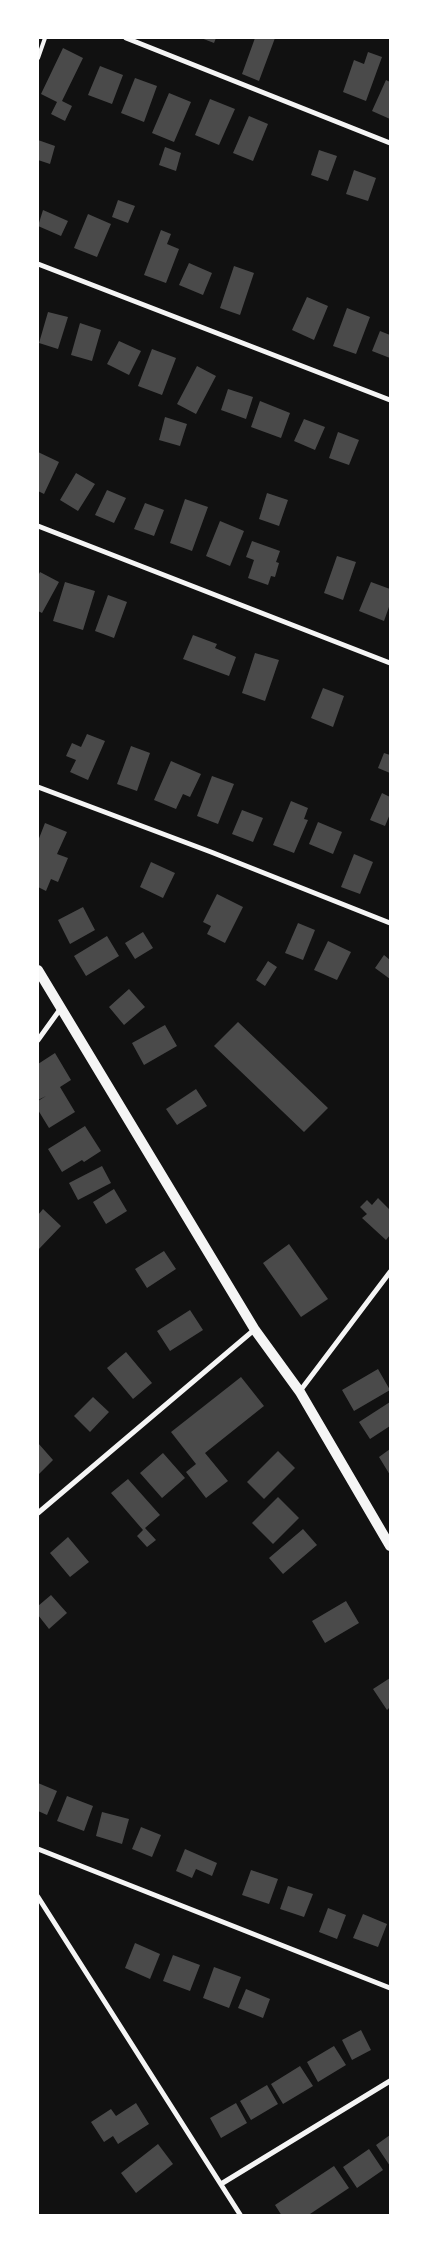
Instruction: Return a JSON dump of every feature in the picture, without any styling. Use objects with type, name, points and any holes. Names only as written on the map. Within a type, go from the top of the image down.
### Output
[{"type":"main road","points":[[38,970],[255,1330],[300,1392],[390,1546]]},
{"type":"street","points":[[126,38],[390,143]]},
{"type":"street","points":[[38,264],[390,400]]},
{"type":"street","points":[[38,526],[390,663]]},
{"type":"street","points":[[38,787],[211,852],[390,923]]},
{"type":"street","points":[[38,1040],[62,1008]]},
{"type":"street","points":[[300,1392],[390,1272]]},
{"type":"street","points":[[38,1513],[255,1330]]},
{"type":"street","points":[[38,1849],[390,1988]]},
{"type":"street","points":[[38,1897],[241,2216]]},
{"type":"street","points":[[221,2184],[390,2081]]},
{"type":"lane","points":[[38,58],[45,38]]},
{"type":"building","points":[[201,38],[216,38],[214,43]]},
{"type":"building","points":[[255,38],[275,38],[259,81],[242,74]]},
{"type":"building","points":[[63,48],[83,58],[62,101],[72,106],[65,121],[51,114],[57,102],[41,94]]},
{"type":"building","points":[[368,52],[382,57],[366,101],[343,92],[354,60],[364,64]]},
{"type":"building","points":[[100,66],[123,75],[112,104],[88,95]]},
{"type":"building","points":[[135,78],[157,86],[144,122],[121,113]]},
{"type":"building","points":[[386,80],[390,82],[390,119],[372,111]]},
{"type":"building","points":[[169,93],[191,102],[174,142],[152,133]]},
{"type":"building","points":[[210,99],[235,109],[219,145],[195,135]]},
{"type":"building","points":[[249,116],[268,124],[253,161],[233,153]]},
{"type":"building","points":[[38,140],[55,146],[50,164],[38,160]]},
{"type":"building","points":[[165,147],[181,153],[176,171],[159,165]]},
{"type":"building","points":[[319,150],[337,156],[328,181],[311,175]]},
{"type":"building","points":[[354,170],[376,178],[368,201],[346,194]]},
{"type":"building","points":[[118,200],[135,206],[128,223],[112,217]]},
{"type":"building","points":[[43,210],[68,221],[61,236],[38,226]]},
{"type":"building","points":[[88,214],[111,224],[97,257],[74,248]]},
{"type":"building","points":[[161,230],[171,234],[167,244],[179,249],[166,283],[144,275]]},
{"type":"building","points":[[189,263],[212,273],[203,295],[179,285]]},
{"type":"building","points":[[234,266],[254,273],[240,315],[220,308]]},
{"type":"building","points":[[307,297],[328,306],[314,340],[292,330]]},
{"type":"building","points":[[347,308],[370,317],[356,354],[333,346]]},
{"type":"building","points":[[48,312],[68,317],[58,349],[39,343]]},
{"type":"building","points":[[80,323],[101,330],[92,361],[71,355]]},
{"type":"building","points":[[380,331],[390,335],[390,358],[372,351]]},
{"type":"building","points":[[119,341],[141,351],[129,375],[107,364]]},
{"type":"building","points":[[152,349],[176,358],[162,395],[138,386]]},
{"type":"building","points":[[197,366],[216,376],[196,414],[177,404]]},
{"type":"building","points":[[228,389],[253,397],[246,419],[221,410]]},
{"type":"building","points":[[260,401],[290,413],[281,438],[251,427]]},
{"type":"building","points":[[165,417],[187,424],[180,446],[159,440]]},
{"type":"building","points":[[304,419],[325,427],[315,450],[294,441]]},
{"type":"building","points":[[338,432],[359,440],[349,465],[329,458]]},
{"type":"building","points":[[38,452],[59,462],[44,494],[38,491]]},
{"type":"building","points":[[76,473],[95,484],[78,511],[60,500]]},
{"type":"building","points":[[107,490],[126,498],[114,523],[95,515]]},
{"type":"building","points":[[267,493],[288,500],[279,526],[259,519]]},
{"type":"building","points":[[185,499],[208,507],[192,551],[170,543]]},
{"type":"building","points":[[145,503],[164,510],[154,536],[134,529]]},
{"type":"building","points":[[220,521],[244,531],[230,566],[206,556]]},
{"type":"building","points":[[252,541],[280,551],[276,562],[279,563],[275,577],[271,576],[268,585],[248,578],[254,560],[246,557]]},
{"type":"building","points":[[337,556],[356,562],[343,600],[324,593]]},
{"type":"building","points":[[40,572],[59,582],[42,613],[38,611],[38,576]]},
{"type":"building","points":[[65,582],[95,591],[83,630],[53,621]]},
{"type":"building","points":[[371,582],[390,589],[390,604],[384,621],[359,611]]},
{"type":"building","points":[[108,595],[127,602],[114,638],[95,631]]},
{"type":"building","points":[[193,635],[217,644],[215,648],[236,657],[229,676],[183,659]]},
{"type":"building","points":[[255,653],[279,660],[265,701],[242,693]]},
{"type":"building","points":[[323,688],[344,696],[333,727],[311,718]]},
{"type":"building","points":[[87,734],[105,741],[88,780],[70,772],[76,760],[66,756],[72,743],[81,747]]},
{"type":"building","points":[[131,746],[150,753],[137,791],[117,784]]},
{"type":"building","points":[[384,753],[390,755],[390,773],[378,768]]},
{"type":"building","points":[[171,761],[201,774],[190,797],[183,794],[176,809],[154,800]]},
{"type":"building","points":[[212,776],[234,784],[218,824],[197,816]]},
{"type":"building","points":[[382,793],[390,797],[390,814],[385,826],[370,820]]},
{"type":"building","points":[[291,801],[308,808],[304,819],[308,820],[294,853],[273,845]]},
{"type":"building","points":[[242,810],[263,818],[253,842],[232,834]]},
{"type":"building","points":[[318,822],[342,832],[333,854],[309,844]]},
{"type":"building","points":[[45,823],[67,832],[57,854],[68,858],[58,882],[51,879],[46,891],[38,887],[38,841]]},
{"type":"building","points":[[354,854],[373,862],[360,894],[341,887]]},
{"type":"building","points":[[151,862],[175,873],[163,898],[140,887]]},
{"type":"building","points":[[217,894],[243,907],[225,943],[207,934],[211,926],[203,922]]},
{"type":"building","points":[[83,907],[95,930],[70,944],[58,920]]},
{"type":"building","points":[[298,923],[315,930],[303,960],[285,953]]},
{"type":"building","points":[[143,932],[153,948],[135,959],[125,943]]},
{"type":"building","points":[[107,936],[119,956],[86,976],[74,956]]},
{"type":"building","points":[[328,941],[351,952],[337,980],[314,970]]},
{"type":"building","points":[[384,955],[390,960],[390,979],[375,968]]},
{"type":"building","points":[[268,961],[277,967],[265,986],[256,980]]},
{"type":"building","points":[[129,989],[145,1007],[124,1025],[109,1007]]},
{"type":"building","points":[[238,1022],[328,1108],[304,1132],[214,1046]]},
{"type":"building","points":[[165,1025],[177,1046],[144,1065],[132,1043]]},
{"type":"building","points":[[55,1053],[71,1080],[60,1087],[75,1112],[49,1128],[38,1110],[38,1101],[46,1096],[38,1100],[38,1064]]},
{"type":"building","points":[[196,1089],[207,1106],[177,1125],[166,1109]]},
{"type":"building","points":[[85,1126],[101,1151],[84,1162],[82,1160],[62,1172],[48,1149]]},
{"type":"building","points":[[102,1166],[111,1183],[78,1200],[69,1183]]},
{"type":"building","points":[[114,1189],[127,1211],[106,1224],[93,1202]]},
{"type":"building","points":[[378,1198],[390,1210],[390,1235],[386,1240],[362,1218],[367,1214],[360,1207],[367,1200],[372,1205]]},
{"type":"building","points":[[43,1209],[61,1226],[38,1250],[38,1215]]},
{"type":"building","points":[[289,1244],[328,1299],[301,1317],[263,1263]]},
{"type":"building","points":[[164,1251],[176,1269],[147,1288],[135,1269]]},
{"type":"building","points":[[190,1310],[203,1330],[170,1351],[157,1331]]},
{"type":"building","points":[[126,1352],[152,1383],[133,1399],[107,1368]]},
{"type":"building","points":[[378,1369],[390,1390],[354,1411],[342,1390]]},
{"type":"building","points":[[241,1377],[264,1406],[205,1453],[228,1481],[206,1498],[186,1472],[196,1464],[171,1432]]},
{"type":"building","points":[[93,1397],[109,1412],[90,1432],[74,1416]]},
{"type":"building","points":[[390,1402],[390,1426],[370,1439],[359,1422]]},
{"type":"building","points":[[38,1443],[53,1460],[38,1475]]},
{"type":"building","points":[[390,1449],[390,1475],[379,1457]]},
{"type":"building","points":[[278,1451],[295,1468],[264,1499],[247,1482]]},
{"type":"building","points":[[163,1453],[185,1478],[162,1498],[140,1473]]},
{"type":"building","points":[[128,1479],[160,1515],[145,1528],[156,1540],[147,1547],[137,1536],[143,1530],[111,1493]]},
{"type":"building","points":[[278,1497],[299,1518],[273,1544],[252,1523]]},
{"type":"building","points":[[303,1529],[317,1545],[283,1574],[269,1558]]},
{"type":"building","points":[[68,1537],[89,1562],[70,1577],[50,1553]]},
{"type":"building","points":[[51,1595],[67,1613],[49,1629],[38,1615],[38,1606]]},
{"type":"building","points":[[346,1601],[359,1623],[325,1643],[312,1621]]},
{"type":"building","points":[[390,1678],[390,1707],[387,1710],[373,1689]]},
{"type":"building","points":[[38,1783],[57,1791],[47,1815],[38,1811]]},
{"type":"building","points":[[67,1796],[93,1806],[84,1831],[57,1821]]},
{"type":"building","points":[[102,1812],[129,1819],[122,1844],[96,1836]]},
{"type":"building","points":[[141,1827],[161,1835],[152,1857],[132,1849]]},
{"type":"building","points":[[185,1849],[217,1863],[212,1876],[196,1869],[192,1878],[176,1871]]},
{"type":"building","points":[[251,1870],[278,1879],[269,1904],[242,1895]]},
{"type":"building","points":[[288,1886],[313,1894],[304,1917],[280,1909]]},
{"type":"building","points":[[328,1908],[346,1915],[337,1939],[319,1932]]},
{"type":"building","points":[[363,1914],[387,1924],[378,1947],[353,1938]]},
{"type":"building","points":[[135,1943],[160,1954],[150,1979],[125,1968]]},
{"type":"building","points":[[173,1955],[200,1965],[190,1991],[163,1981]]},
{"type":"building","points":[[214,1967],[241,1977],[229,2008],[203,1998]]},
{"type":"building","points":[[246,1989],[270,1999],[263,2018],[238,2008]]},
{"type":"building","points":[[361,2030],[371,2050],[352,2060],[342,2040]]},
{"type":"building","points":[[334,2046],[346,2065],[318,2082],[307,2062]]},
{"type":"building","points":[[300,2066],[313,2086],[283,2104],[271,2084]]},
{"type":"building","points":[[267,2085],[278,2104],[251,2120],[240,2101]]},
{"type":"building","points":[[136,2103],[149,2124],[118,2144],[113,2136],[104,2142],[91,2122],[111,2109],[116,2116]]},
{"type":"building","points":[[236,2103],[247,2123],[221,2138],[210,2118]]},
{"type":"building","points":[[390,2135],[390,2166],[376,2145]]},
{"type":"building","points":[[158,2144],[173,2164],[136,2193],[121,2173]]},
{"type":"building","points":[[369,2149],[383,2170],[357,2188],[343,2167]]},
{"type":"building","points":[[334,2166],[349,2188],[307,2216],[282,2216],[275,2205]]}]
